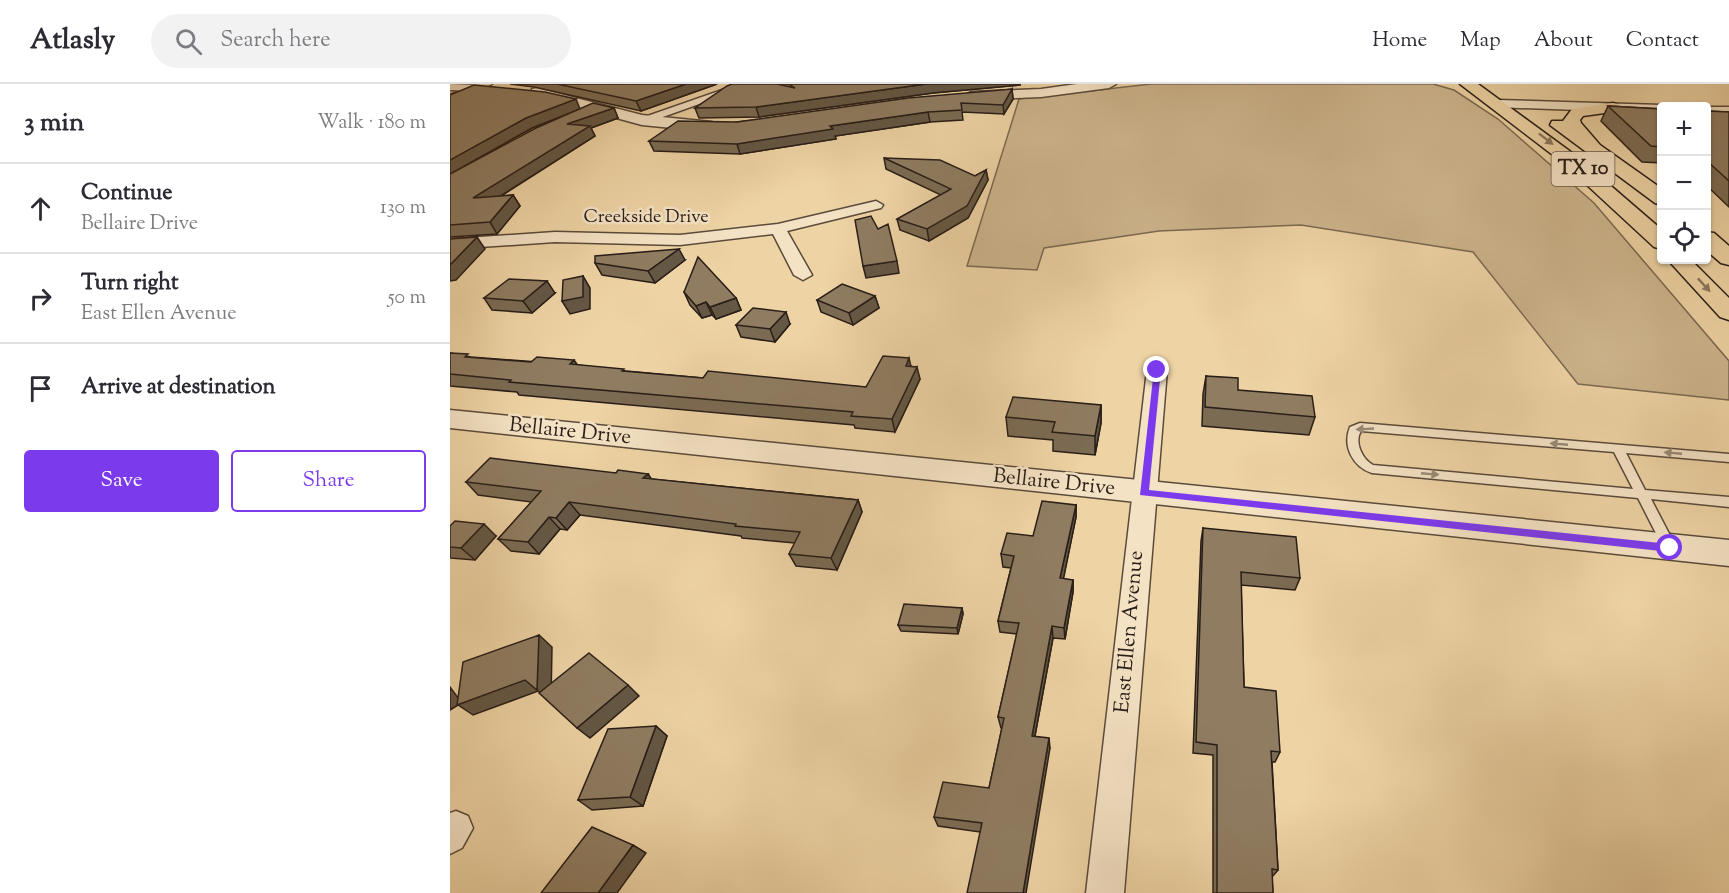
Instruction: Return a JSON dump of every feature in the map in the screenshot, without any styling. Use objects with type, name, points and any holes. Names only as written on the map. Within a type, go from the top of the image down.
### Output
[{"type":"main road","name":"TX 10","points":[[1468,84],[1541,135],[1605,188],[1657,237]]},
{"type":"main road","name":"TX 10","points":[[1496,84],[1617,164],[1657,195]]},
{"type":"main road","points":[[1613,108],[1578,112],[1572,119],[1573,125],[1592,144],[1617,164]]},
{"type":"main road","points":[[1711,242],[1729,258]]},
{"type":"main road","points":[[1683,264],[1729,312]]},
{"type":"street","points":[[642,120],[750,84]]},
{"type":"street","points":[[955,97],[1041,93],[1109,84]]},
{"type":"street","points":[[450,87],[487,87]]},
{"type":"street","points":[[450,101],[487,87]]},
{"type":"street","points":[[519,90],[549,94],[642,120],[730,127]]},
{"type":"street","points":[[1498,104],[1657,109]]},
{"type":"street","points":[[577,116],[598,108]]},
{"type":"street","points":[[1711,111],[1729,111]]},
{"type":"street","name":"Creekside Drive","points":[[450,244],[545,237],[680,240],[778,229],[876,205]]},
{"type":"street","points":[[778,229],[803,274]]},
{"type":"street","points":[[585,257],[607,238]]},
{"type":"street","name":"East Ellen Avenue","points":[[1105,893],[1157,370]]},
{"type":"street","name":"Bellaire Drive","points":[[450,419],[1729,553]]},
{"type":"lane","points":[[1729,458],[1360,428],[1354,430],[1352,439],[1359,462],[1364,467],[1372,469],[1729,502]]},
{"type":"lane","points":[[1617,448],[1670,548]]},
{"type":"shaded area","points":[[1151,84],[1433,84],[1454,90],[1498,119],[1594,203],[1729,361],[1729,400],[1578,384],[1473,252],[1301,225],[1159,231],[1044,248],[1037,270],[967,266],[1019,99]]},
{"type":"building","points":[[557,84],[686,84],[636,101]]},
{"type":"building","points":[[732,84],[777,84],[795,88],[789,84],[926,84],[756,107],[695,108]]},
{"type":"building","points":[[474,85],[545,92],[576,99],[526,118],[450,160],[450,95]]},
{"type":"building","points":[[1012,89],[1003,105],[961,103],[962,110],[928,112],[830,126],[833,129],[737,144],[649,141],[678,121],[737,122],[908,98]]},
{"type":"building","points":[[593,103],[614,108],[567,124],[590,126],[473,198],[513,195],[490,222],[450,225],[450,174],[536,128]]},
{"type":"building","points":[[1608,106],[1657,109],[1657,147],[1651,146]]},
{"type":"building","points":[[1711,111],[1729,112],[1729,181],[1711,165]]},
{"type":"building","points":[[884,158],[940,160],[975,176],[986,170],[967,206],[927,229],[897,219],[951,189]]},
{"type":"building","points":[[871,216],[878,229],[888,224],[897,261],[863,266],[855,220]]},
{"type":"building","points":[[477,237],[450,265],[450,239]]},
{"type":"building","points":[[679,249],[648,271],[595,263],[595,256]]},
{"type":"building","points":[[698,257],[736,298],[710,307],[706,302],[696,306],[684,292]]},
{"type":"building","points":[[583,276],[583,297],[562,301],[563,280]]},
{"type":"building","points":[[509,279],[547,281],[523,301],[484,298]]},
{"type":"building","points":[[842,284],[875,296],[849,313],[817,300]]},
{"type":"building","points":[[753,308],[786,312],[770,329],[736,325]]},
{"type":"building","points":[[450,353],[468,354],[465,357],[531,362],[537,357],[574,360],[570,364],[703,378],[708,371],[866,387],[883,356],[909,358],[906,366],[917,367],[892,419],[851,416],[853,412],[509,382],[511,380],[450,374]]},
{"type":"building","points":[[1206,376],[1238,378],[1238,390],[1312,396],[1315,417],[1205,407]]},
{"type":"building","points":[[1013,397],[1101,405],[1095,436],[1052,432],[1055,422],[1006,417]]},
{"type":"building","points":[[490,458],[616,473],[618,470],[648,474],[643,478],[858,500],[831,558],[789,554],[800,532],[735,526],[736,524],[569,502],[556,518],[549,517],[528,542],[498,539],[541,491],[466,482]]},
{"type":"building","points":[[1042,501],[1076,505],[1060,578],[1073,580],[1064,628],[1052,626],[1032,736],[1049,738],[1023,893],[967,893],[982,823],[934,817],[943,782],[989,788],[1004,718],[998,717],[1019,623],[998,621],[1014,556],[1001,554],[1007,533],[1033,536]]},
{"type":"building","points":[[455,521],[484,524],[461,548],[450,547],[450,526]]},
{"type":"building","points":[[1203,528],[1296,537],[1300,578],[1241,572],[1244,687],[1276,691],[1280,752],[1271,751],[1278,870],[1272,869],[1273,893],[1217,893],[1217,745],[1196,742]]},
{"type":"building","points":[[904,604],[962,608],[957,628],[898,625]]},
{"type":"building","points":[[539,635],[537,690],[525,680],[457,705],[463,662]]},
{"type":"building","points":[[589,653],[628,685],[577,728],[539,693]]},
{"type":"building","points":[[656,726],[630,797],[578,800],[608,729]]},
{"type":"building","points":[[592,827],[633,845],[598,893],[541,893]]},
{"type":"route","points":[[1157,370],[1143,493],[1670,548]]}]
